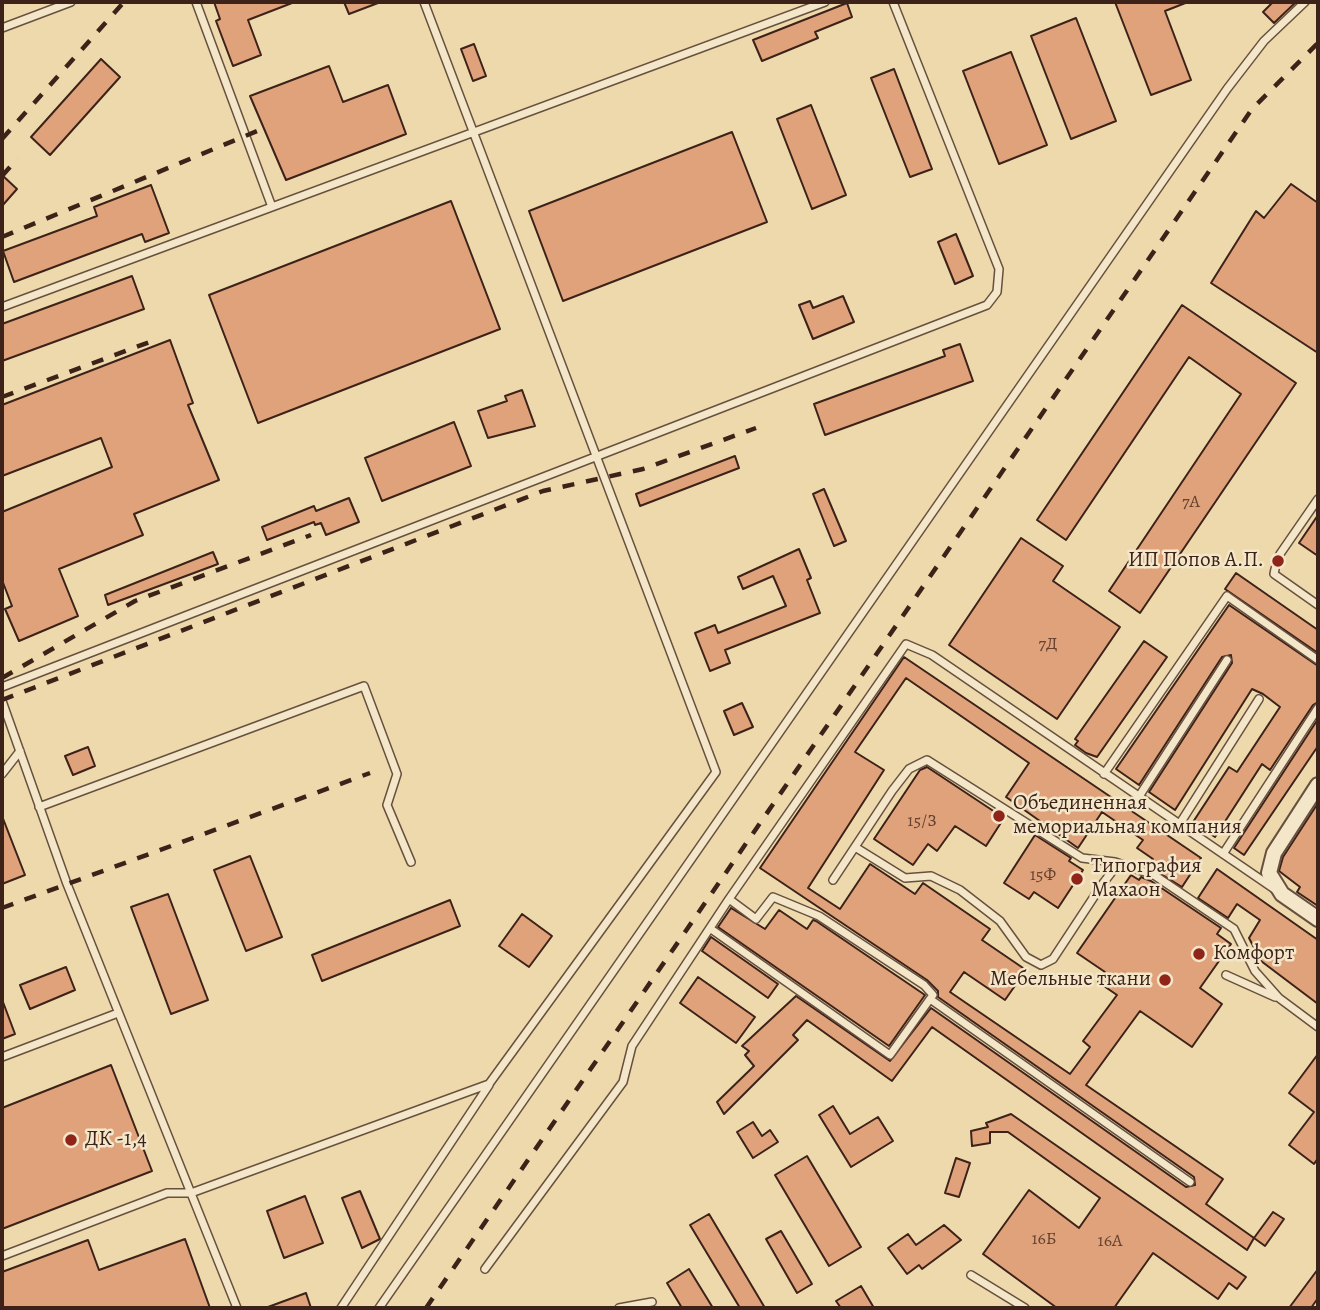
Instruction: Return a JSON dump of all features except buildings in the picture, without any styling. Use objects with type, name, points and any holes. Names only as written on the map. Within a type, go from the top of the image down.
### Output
[{"type":"street","points":[[1318,785],[1269,865],[1273,884],[1282,894],[1318,919]]},
{"type":"lane","points":[[2,28],[71,2]]},
{"type":"lane","points":[[197,2],[272,207]]},
{"type":"lane","points":[[341,1308],[489,1084],[716,772],[424,2]]},
{"type":"lane","points":[[2,307],[825,2]]},
{"type":"lane","points":[[2,687],[987,306],[997,292],[999,268],[893,2]]},
{"type":"lane","points":[[379,1308],[1227,89],[1264,41],[1305,2]]},
{"type":"lane","points":[[1280,554],[1318,499]]},
{"type":"lane","points":[[1275,569],[1274,574],[1318,606]]},
{"type":"lane","points":[[1104,774],[1227,596],[1318,660]]},
{"type":"lane","points":[[485,1269],[623,1082],[632,1046],[729,899],[906,644],[932,655],[1282,894]]},
{"type":"lane","points":[[1139,798],[1227,660]]},
{"type":"lane","points":[[39,807],[364,686],[397,774],[387,805],[411,862]]},
{"type":"lane","points":[[1179,825],[1259,699]]},
{"type":"lane","points":[[2,701],[117,1013],[237,1308]]},
{"type":"lane","points":[[1223,853],[1318,708]]},
{"type":"lane","points":[[2,774],[20,751]]},
{"type":"lane","points":[[833,880],[909,769],[927,760],[1082,858],[1125,865],[1154,875],[1234,929],[1255,971],[1279,998],[1318,1027]]},
{"type":"lane","points":[[855,847],[905,878],[931,876],[960,890],[1000,921],[1026,957],[1041,965],[1053,959],[1063,947],[1114,869],[1125,865]]},
{"type":"lane","points":[[711,929],[890,1055],[933,995],[924,985],[819,916],[773,897],[756,919],[729,899]]},
{"type":"lane","points":[[1226,975],[1279,998]]},
{"type":"lane","points":[[930,999],[1190,1182]]},
{"type":"lane","points":[[2,1057],[117,1013]]},
{"type":"lane","points":[[2,1256],[167,1193],[191,1193],[489,1084]]},
{"type":"lane","points":[[971,1275],[1025,1308]]},
{"type":"lane","points":[[619,1308],[652,1302]]},
{"type":"railway","points":[[2,139],[124,2]]},
{"type":"railway","points":[[426,1308],[1252,109],[1318,43]]},
{"type":"railway","points":[[2,237],[262,129]]},
{"type":"railway","points":[[2,176],[18,158]]},
{"type":"railway","points":[[2,397],[155,340]]},
{"type":"railway","points":[[2,700],[543,491],[643,469],[756,428]]},
{"type":"railway","points":[[2,678],[135,601],[311,535]]},
{"type":"railway","points":[[2,908],[370,773]]},
{"type":"place","name":"ИП Попов А.П.","points":[[1278,561]]},
{"type":"place","name":"Объединенная мемориальная компания","points":[[999,816]]},
{"type":"place","name":"Типография Махаон","points":[[1077,879]]},
{"type":"place","name":"Комфорт","points":[[1199,954]]},
{"type":"place","name":"Мебельные ткани","points":[[1165,980]]},
{"type":"place","name":"ДК -1,4","points":[[71,1140]]}]
